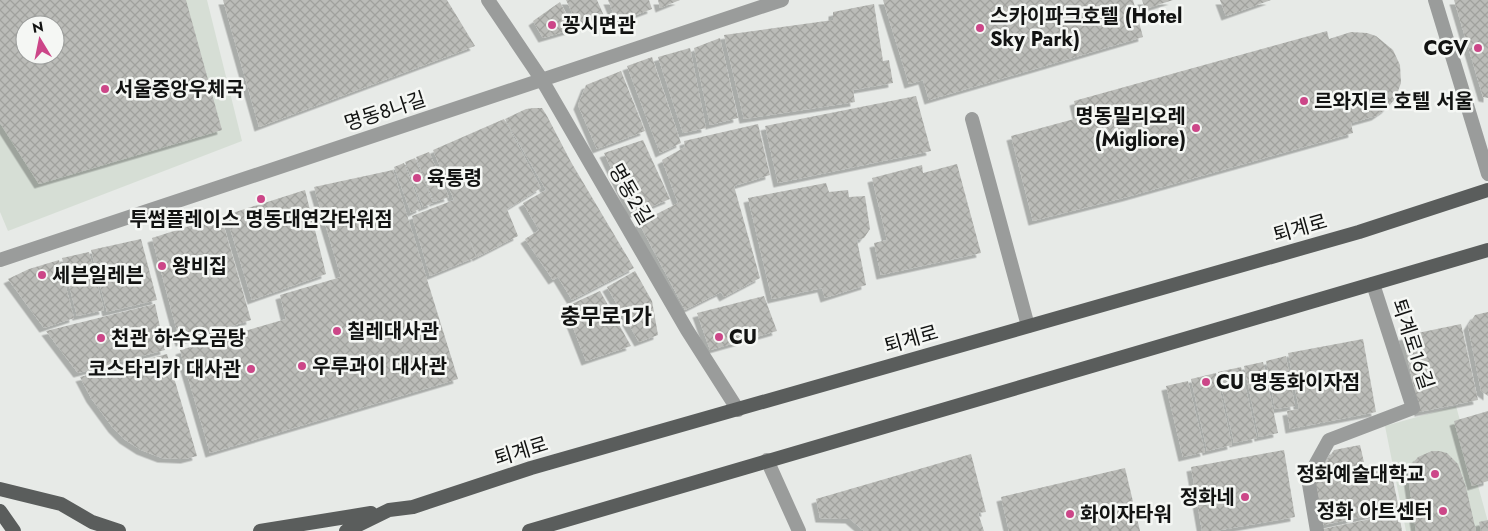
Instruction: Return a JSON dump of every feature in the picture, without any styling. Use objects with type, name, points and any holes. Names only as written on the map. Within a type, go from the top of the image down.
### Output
[{"type":"main road","name":"퇴계로","points":[[346,531],[389,510],[413,507],[531,468],[1359,232],[1488,190]]},
{"type":"main road","points":[[529,531],[1488,250]]},
{"type":"main road","points":[[0,489],[61,504],[92,522],[119,531]]},
{"type":"main road","points":[[260,531],[389,510]]},
{"type":"main road","points":[[0,511],[14,531]]},
{"type":"street","name":"명동2길","points":[[488,0],[542,80],[686,330],[738,410]]},
{"type":"street","name":"명동8나길","points":[[0,260],[782,0]]},
{"type":"street","points":[[1435,0],[1488,174]]},
{"type":"street","points":[[972,119],[1028,326]]},
{"type":"street","name":"퇴계로16길","points":[[1317,531],[1308,478],[1328,440],[1413,408],[1373,284]]},
{"type":"street","points":[[767,460],[798,531]]},
{"type":"shaded area","name":"서울중앙우체국","points":[[0,0],[207,0],[242,141],[8,231],[0,212]]},
{"type":"shaded area","name":"정화예술대학교","points":[[1456,406],[1488,522],[1488,531],[1406,531],[1385,426]]},
{"type":"building","name":"서울중앙우체국","points":[[0,0],[186,0],[222,130],[39,184],[0,123]]},
{"type":"building","points":[[223,0],[447,0],[475,46],[259,127]]},
{"type":"building","points":[[566,0],[597,0],[605,18],[580,29]]},
{"type":"building","points":[[608,0],[649,0],[652,9],[617,22]]},
{"type":"building","points":[[658,0],[680,0],[660,8]]},
{"type":"building","name":"스카이파크호텔 (Hotel Sky Park)","points":[[883,0],[1133,0],[1143,37],[929,100],[923,80],[909,84]]},
{"type":"building","points":[[1142,0],[1173,0],[1145,9]]},
{"type":"building","points":[[1220,0],[1271,0],[1226,16]]},
{"type":"building","name":"CGV","points":[[1454,0],[1488,0],[1488,98],[1483,97]]},
{"type":"building","points":[[560,2],[574,29],[543,38],[533,21]]},
{"type":"building","points":[[874,4],[883,61],[889,60],[893,83],[853,90],[855,102],[744,119],[724,35],[833,20],[833,12]]},
{"type":"building","name":"명동밀리오레 (Migliore)","points":[[1327,31],[1329,39],[1351,32],[1367,33],[1376,36],[1393,50],[1400,65],[1401,83],[1395,99],[1376,116],[1351,123],[1353,133],[1127,197],[1033,221],[1011,136],[1078,118],[1074,101]]},
{"type":"building","points":[[720,38],[738,118],[710,125],[694,48]]},
{"type":"building","points":[[690,48],[706,128],[683,133],[658,57]]},
{"type":"building","points":[[652,57],[681,143],[660,153],[627,66]]},
{"type":"building","points":[[621,71],[645,131],[597,149],[578,105],[586,85]]},
{"type":"building","points":[[916,96],[931,151],[778,183],[765,126]]},
{"type":"building","points":[[542,108],[547,116],[571,162],[634,268],[572,300],[558,277],[553,280],[525,239],[539,230],[523,203],[546,190],[505,119],[526,109]]},
{"type":"building","points":[[504,119],[541,188],[507,209],[518,236],[477,257],[468,235],[476,257],[430,276],[412,216],[454,200],[433,150]]},
{"type":"building","points":[[758,124],[770,175],[734,186],[760,278],[724,297],[721,292],[685,310],[639,223],[678,203],[662,160],[685,147],[684,141]]},
{"type":"building","points":[[643,140],[670,199],[633,214],[604,153]]},
{"type":"building","points":[[429,152],[449,197],[434,202],[416,157]]},
{"type":"building","points":[[415,158],[433,203],[423,207],[405,162]]},
{"type":"building","points":[[404,163],[421,208],[411,213],[394,167]]},
{"type":"building","points":[[957,164],[981,253],[881,275],[874,243],[887,240],[872,178],[922,165],[923,173]]},
{"type":"building","points":[[393,170],[458,379],[210,453],[180,350],[286,319],[280,295],[341,277],[314,187]]},
{"type":"building","points":[[826,183],[829,192],[848,190],[849,197],[865,196],[870,229],[864,238],[857,240],[866,285],[825,298],[822,288],[772,299],[748,198]]},
{"type":"building","points":[[305,190],[326,274],[252,300],[226,215]]},
{"type":"building","points":[[221,216],[251,320],[180,342],[152,238]]},
{"type":"building","points":[[141,239],[157,300],[107,312],[91,250]]},
{"type":"building","points":[[89,252],[104,310],[77,316],[62,258]]},
{"type":"building","points":[[59,260],[74,318],[44,328],[8,279],[29,269]]},
{"type":"building","points":[[635,271],[652,301],[658,335],[639,342],[607,287]]},
{"type":"building","points":[[600,291],[631,346],[586,361],[565,307]]},
{"type":"building","points":[[764,296],[777,331],[710,350],[697,313]]},
{"type":"building","points":[[155,304],[165,350],[78,373],[46,331]]},
{"type":"building","points":[[1488,312],[1488,396],[1481,391],[1468,326],[1475,315]]},
{"type":"building","points":[[1461,324],[1478,400],[1419,412],[1403,336]]},
{"type":"building","points":[[1363,339],[1376,412],[1290,429],[1287,411],[1299,409],[1288,353]]},
{"type":"building","points":[[167,354],[197,456],[185,459],[162,458],[141,450],[124,439],[113,428],[91,398],[80,377]]},
{"type":"building","points":[[1286,356],[1295,406],[1275,409],[1266,361]]},
{"type":"building","points":[[1263,362],[1278,433],[1259,437],[1244,366]]},
{"type":"building","points":[[1241,367],[1257,438],[1234,443],[1218,372]]},
{"type":"building","points":[[1216,373],[1232,445],[1207,451],[1191,379]]},
{"type":"building","points":[[1188,381],[1205,452],[1183,457],[1166,386]]},
{"type":"building","points":[[1488,411],[1488,481],[1472,486],[1454,421]]},
{"type":"building","points":[[1360,445],[1366,471],[1390,466],[1399,509],[1324,525],[1314,480],[1334,450]]},
{"type":"building","points":[[1284,450],[1295,517],[1215,531],[1202,531],[1191,467]]},
{"type":"building","points":[[1432,451],[1447,453],[1458,464],[1466,487],[1476,531],[1416,531],[1408,477],[1409,468],[1418,457]]},
{"type":"building","points":[[971,454],[986,512],[978,513],[984,531],[864,531],[850,519],[820,518],[816,499]]},
{"type":"building","name":"화이자타워","points":[[1125,468],[1140,531],[1009,531],[1001,497]]},
{"type":"building","points":[[1399,513],[1402,531],[1323,531],[1323,529]]},
{"type":"building","points":[[1488,520],[1488,531],[1481,531],[1479,522]]},
{"type":"place","name":"꽁시면관","points":[[552,25]]},
{"type":"place","name":"스카이파크호텔 (Hotel Sky Park)","points":[[980,28]]},
{"type":"place","name":"CGV","points":[[1478,48]]},
{"type":"place","name":"서울중앙우체국","points":[[105,89]]},
{"type":"place","name":"르와지르 호텔 서울","points":[[1304,101]]},
{"type":"place","name":"명동밀리오레 (Migliore)","points":[[1196,128]]},
{"type":"place","name":"육통령","points":[[417,178]]},
{"type":"place","name":"투썸플레이스 명동대연각타워점","points":[[261,199]]},
{"type":"place","name":"왕비집","points":[[162,266]]},
{"type":"place","name":"세븐일레븐","points":[[42,275]]},
{"type":"place","name":"칠레대사관","points":[[337,331]]},
{"type":"place","name":"CU","points":[[719,337]]},
{"type":"place","name":"천관 하수오곰탕","points":[[101,338]]},
{"type":"place","name":"우루과이 대사관","points":[[302,366]]},
{"type":"place","name":"코스타리카 대사관","points":[[251,369]]},
{"type":"place","name":"CU 명동화이자점","points":[[1206,382]]},
{"type":"place","name":"정화예술대학교","points":[[1435,474]]},
{"type":"place","name":"정화네","points":[[1245,497]]},
{"type":"place","name":"정화 아트센터","points":[[1443,511]]},
{"type":"place","name":"화이자타워","points":[[1070,514]]},
{"type":"district","name":"충무로1가","points":[[606,316]]}]
